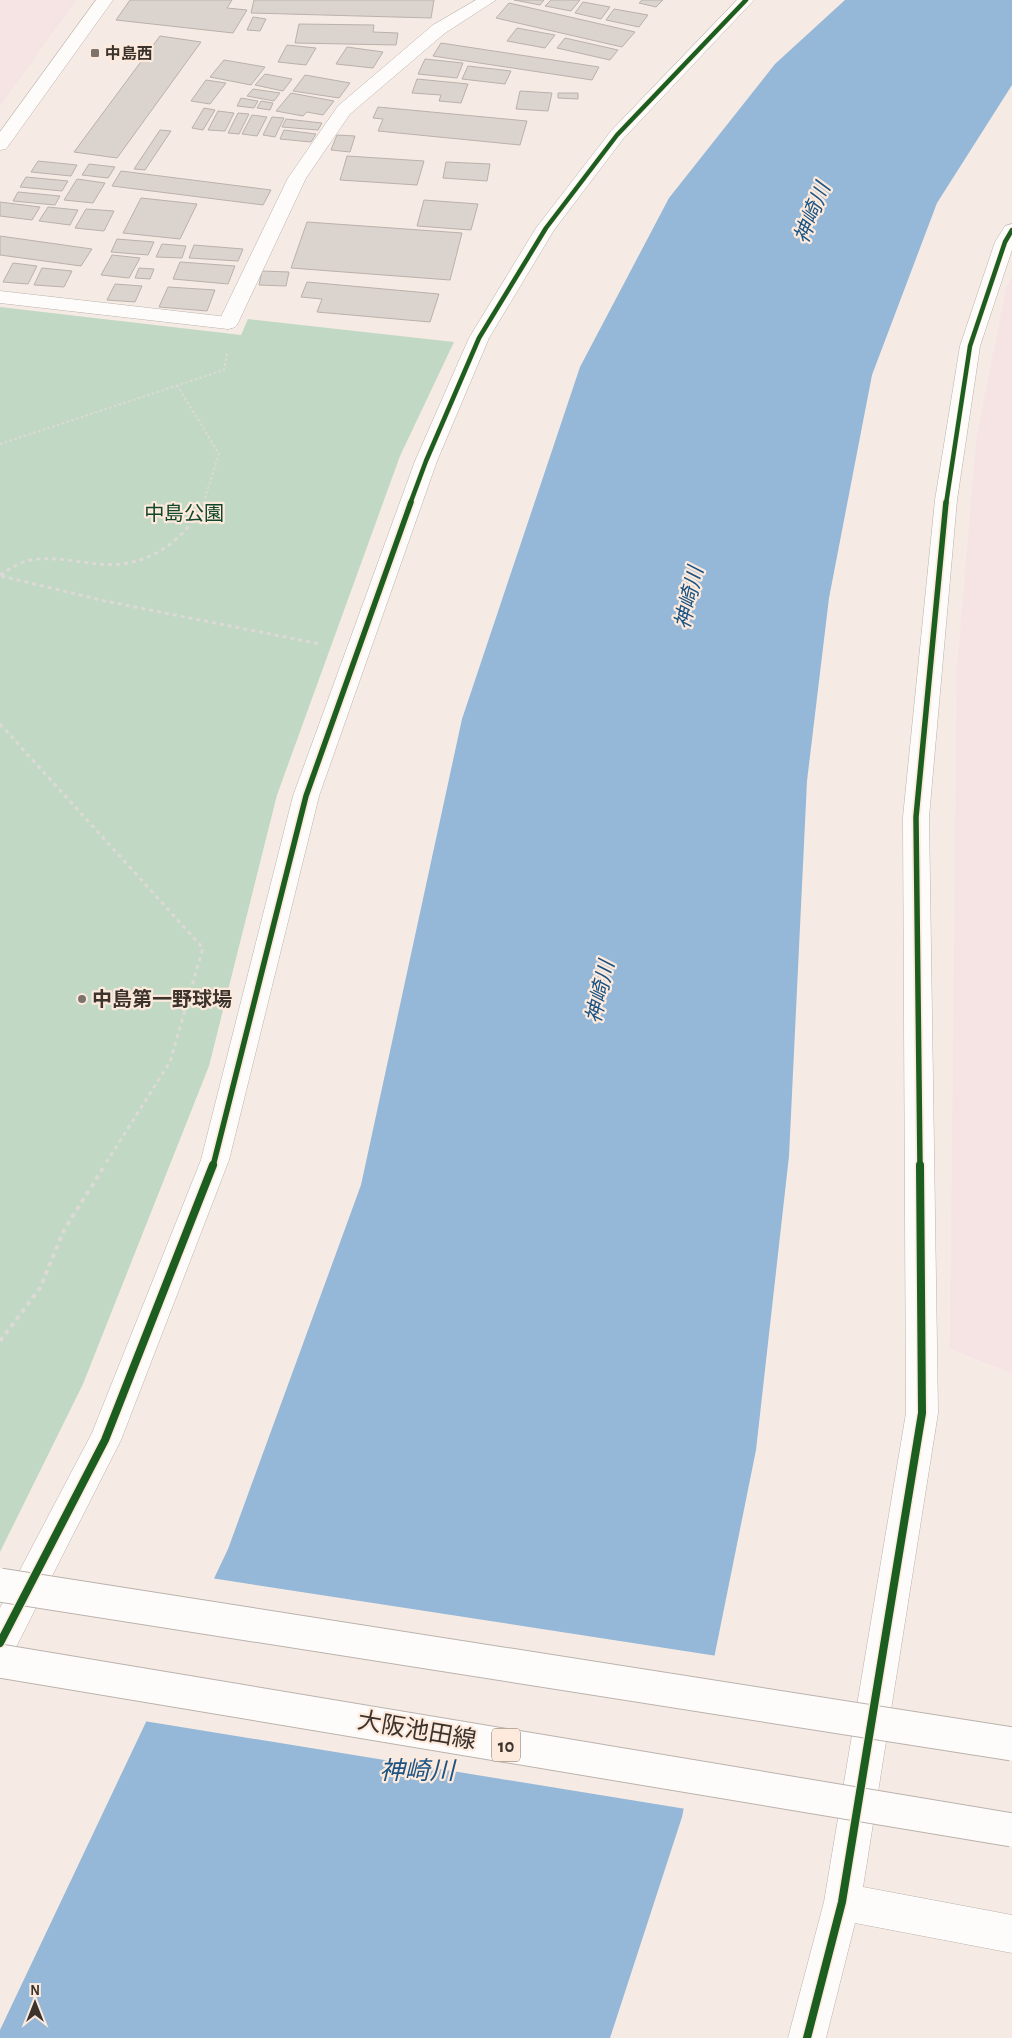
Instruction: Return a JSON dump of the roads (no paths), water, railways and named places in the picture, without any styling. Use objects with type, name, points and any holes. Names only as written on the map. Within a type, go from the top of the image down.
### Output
[{"type":"street","points":[[0,145],[105,0]]},
{"type":"street","points":[[0,297],[228,323],[297,178],[344,110],[439,29],[488,0]]},
{"type":"street","points":[[0,1643],[105,1440],[215,1160],[306,796],[359,643],[426,461],[479,338],[546,228],[617,135],[746,0]]},
{"type":"street","points":[[807,2038],[842,1902],[922,1413],[916,817],[946,500],[970,346],[1005,242],[1012,230]]},
{"type":"street","points":[[0,1585],[1012,1744]]},
{"type":"street","name":"大阪池田線","points":[[0,1661],[1012,1830]]},
{"type":"street","points":[[842,1902],[1012,1934]]},
{"type":"water","name":"神崎川","points":[[845,0],[1012,0],[1012,85],[937,203],[872,375],[829,598],[807,781],[789,1156],[756,1450],[682,1817],[610,2038],[0,2038],[0,2030],[228,1549],[361,1185],[462,719],[580,367],[669,198],[775,64]]},
{"type":"place","name":"中島西","points":[[95,53]]},
{"type":"place","name":"中島第一野球場","points":[[82,999]]},
{"type":"park label","name":"中島公園","points":[[184,513]]}]
